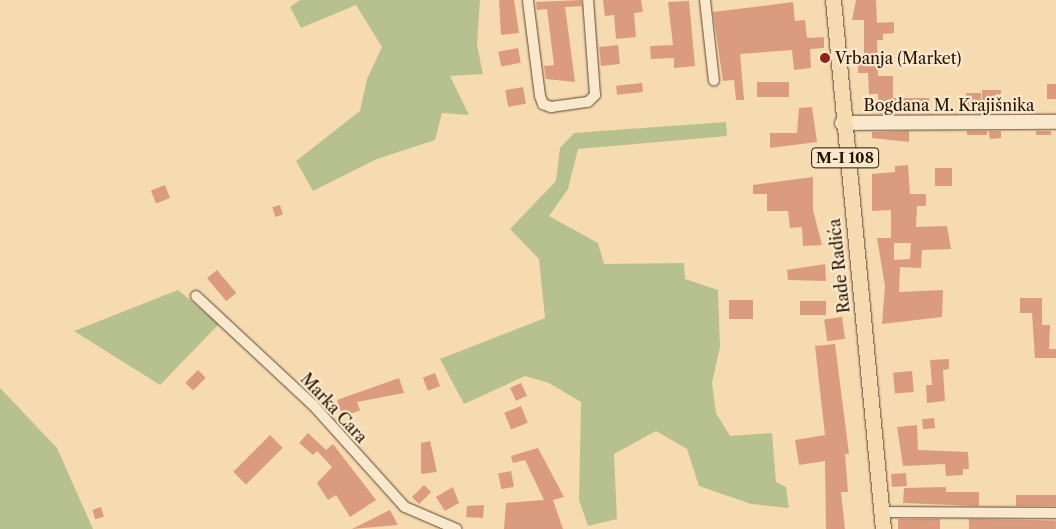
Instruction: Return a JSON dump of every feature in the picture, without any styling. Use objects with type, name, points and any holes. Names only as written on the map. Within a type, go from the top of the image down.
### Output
[{"type":"main road","name":"Rade Radića","points":[[833,0],[842,123],[883,529]]},
{"type":"street","points":[[528,1],[540,96],[543,104],[551,107],[588,102],[595,95],[588,0]]},
{"type":"street","points":[[705,0],[714,81]]},
{"type":"street","name":"Bogdana M. Krajišnika","points":[[842,123],[1056,122]]},
{"type":"street","name":"Marka Cara","points":[[196,296],[313,405],[406,507],[456,529]]},
{"type":"street","points":[[882,512],[1056,513]]},
{"type":"green space","points":[[300,0],[480,0],[477,45],[483,74],[450,76],[469,115],[442,113],[435,140],[377,159],[313,191],[296,161],[360,111],[367,79],[382,47],[356,5],[301,28],[290,7]]},
{"type":"green space","points":[[726,122],[727,136],[578,149],[568,189],[549,216],[598,243],[604,264],[684,263],[685,279],[718,290],[720,347],[712,383],[716,413],[730,436],[772,433],[776,482],[786,487],[789,508],[751,504],[699,486],[687,449],[656,431],[614,454],[617,519],[588,526],[579,500],[581,402],[549,383],[525,376],[464,404],[440,359],[545,318],[539,259],[510,229],[556,181],[560,148],[574,133]]},
{"type":"green space","points":[[178,290],[219,324],[160,385],[74,331]]},
{"type":"green space","points":[[0,388],[57,448],[93,529],[0,529]]},
{"type":"building","points":[[499,0],[514,0],[519,33],[501,35]]},
{"type":"building","points":[[581,0],[582,6],[565,7],[575,82],[546,79],[544,66],[554,65],[547,9],[537,10],[536,2]]},
{"type":"building","points":[[603,0],[641,0],[643,12],[634,13],[636,37],[616,39],[614,15],[605,16]]},
{"type":"building","points":[[856,0],[876,0],[877,23],[894,22],[894,33],[883,34],[883,40],[877,40],[878,76],[893,76],[893,98],[929,98],[929,109],[879,114],[878,94],[869,94],[868,73],[858,73],[858,55],[864,55],[864,20],[852,20]]},
{"type":"building","points":[[689,1],[695,66],[674,68],[674,58],[651,59],[650,46],[673,45],[668,2]]},
{"type":"building","points":[[793,2],[795,21],[805,20],[807,38],[824,37],[824,48],[810,49],[811,68],[794,70],[792,50],[740,54],[744,100],[736,100],[734,80],[723,81],[713,12]]},
{"type":"building","points":[[618,45],[620,64],[601,66],[599,47]]},
{"type":"building","points":[[518,48],[521,63],[501,67],[498,52]]},
{"type":"building","points":[[757,82],[789,82],[789,97],[757,97]]},
{"type":"building","points":[[642,83],[643,92],[617,95],[616,86]]},
{"type":"building","points":[[1047,84],[1056,84],[1056,99],[1047,99]]},
{"type":"building","points":[[523,87],[526,104],[508,107],[505,90]]},
{"type":"building","points":[[982,90],[1001,90],[1001,100],[982,100]]},
{"type":"building","points":[[966,93],[981,93],[981,107],[966,107]]},
{"type":"building","points":[[812,107],[817,142],[770,148],[770,133],[797,133],[799,108]]},
{"type":"building","points":[[909,131],[909,142],[872,138],[872,132]]},
{"type":"building","points":[[967,131],[987,131],[987,135],[967,135]]},
{"type":"building","points":[[989,131],[1001,131],[1001,138],[990,139]]},
{"type":"building","points":[[1036,131],[1051,131],[1051,135],[1036,135]]},
{"type":"building","points":[[908,165],[910,194],[926,194],[926,206],[917,206],[916,227],[947,226],[951,249],[922,250],[921,268],[900,267],[899,292],[943,290],[942,317],[882,324],[885,286],[877,238],[891,238],[891,210],[872,211],[872,174],[895,172],[895,166]],"holes":[[[894,243],[911,243],[910,259],[894,260]]]},
{"type":"building","points":[[935,168],[952,168],[952,186],[935,186]]},
{"type":"building","points":[[813,177],[813,210],[822,245],[803,246],[802,227],[790,228],[788,211],[767,211],[767,194],[753,194],[753,185]]},
{"type":"building","points":[[165,185],[170,198],[156,203],[151,190]]},
{"type":"building","points":[[280,205],[283,215],[275,217],[272,207]]},
{"type":"building","points":[[825,264],[826,281],[788,280],[787,270]]},
{"type":"building","points":[[217,270],[236,293],[226,301],[207,278]]},
{"type":"building","points":[[1020,298],[1042,298],[1042,325],[1050,325],[1049,349],[1056,349],[1056,358],[1035,358],[1032,313],[1020,313]]},
{"type":"building","points":[[729,300],[753,300],[753,319],[729,319]]},
{"type":"building","points":[[800,301],[826,301],[826,315],[800,315]]},
{"type":"building","points":[[842,317],[845,339],[827,341],[824,320]]},
{"type":"building","points":[[835,344],[849,454],[845,454],[848,492],[841,492],[845,529],[826,529],[825,461],[799,465],[795,440],[825,435],[815,346]]},
{"type":"building","points":[[949,359],[949,369],[943,370],[945,401],[927,403],[926,385],[932,385],[930,360]]},
{"type":"building","points":[[198,370],[206,378],[193,391],[185,383]]},
{"type":"building","points":[[912,371],[914,392],[895,394],[893,373]]},
{"type":"building","points":[[435,373],[440,386],[428,391],[423,378]]},
{"type":"building","points":[[399,378],[404,393],[357,402],[360,410],[343,417],[337,400]]},
{"type":"building","points":[[521,383],[527,396],[516,401],[510,388]]},
{"type":"building","points":[[521,406],[528,423],[511,429],[504,413]]},
{"type":"building","points":[[934,418],[935,428],[923,429],[922,419]]},
{"type":"building","points":[[917,425],[918,450],[968,452],[969,469],[963,469],[963,475],[946,476],[945,464],[903,466],[897,427]]},
{"type":"building","points":[[308,433],[326,450],[333,444],[376,500],[350,517],[336,495],[328,500],[317,483],[332,467],[317,451],[313,455],[299,443]]},
{"type":"building","points":[[270,435],[283,448],[246,484],[233,472]]},
{"type":"building","points":[[430,441],[437,472],[421,474],[421,443]]},
{"type":"building","points":[[538,448],[564,497],[553,500],[563,529],[504,529],[506,503],[544,500],[525,460],[513,463],[511,456]]},
{"type":"building","points":[[511,471],[514,487],[501,489],[498,473]]},
{"type":"building","points":[[906,473],[907,486],[892,487],[891,474]]},
{"type":"building","points":[[424,485],[431,492],[419,504],[412,497]]},
{"type":"building","points":[[453,487],[459,503],[445,511],[436,497]]},
{"type":"building","points":[[946,487],[946,492],[979,492],[979,506],[903,503],[904,488]]},
{"type":"building","points":[[1016,495],[1056,495],[1056,506],[1016,506]]},
{"type":"building","points":[[484,505],[483,518],[466,517],[467,506]]},
{"type":"building","points":[[101,507],[104,517],[95,519],[92,510]]},
{"type":"building","points":[[390,510],[398,525],[352,529]]},
{"type":"building","points":[[898,519],[940,519],[940,529],[898,529]]},
{"type":"building","points":[[969,519],[1056,521],[1056,529],[969,529]]},
{"type":"place","name":"Vrbanja (Market)","points":[[825,58]]}]
